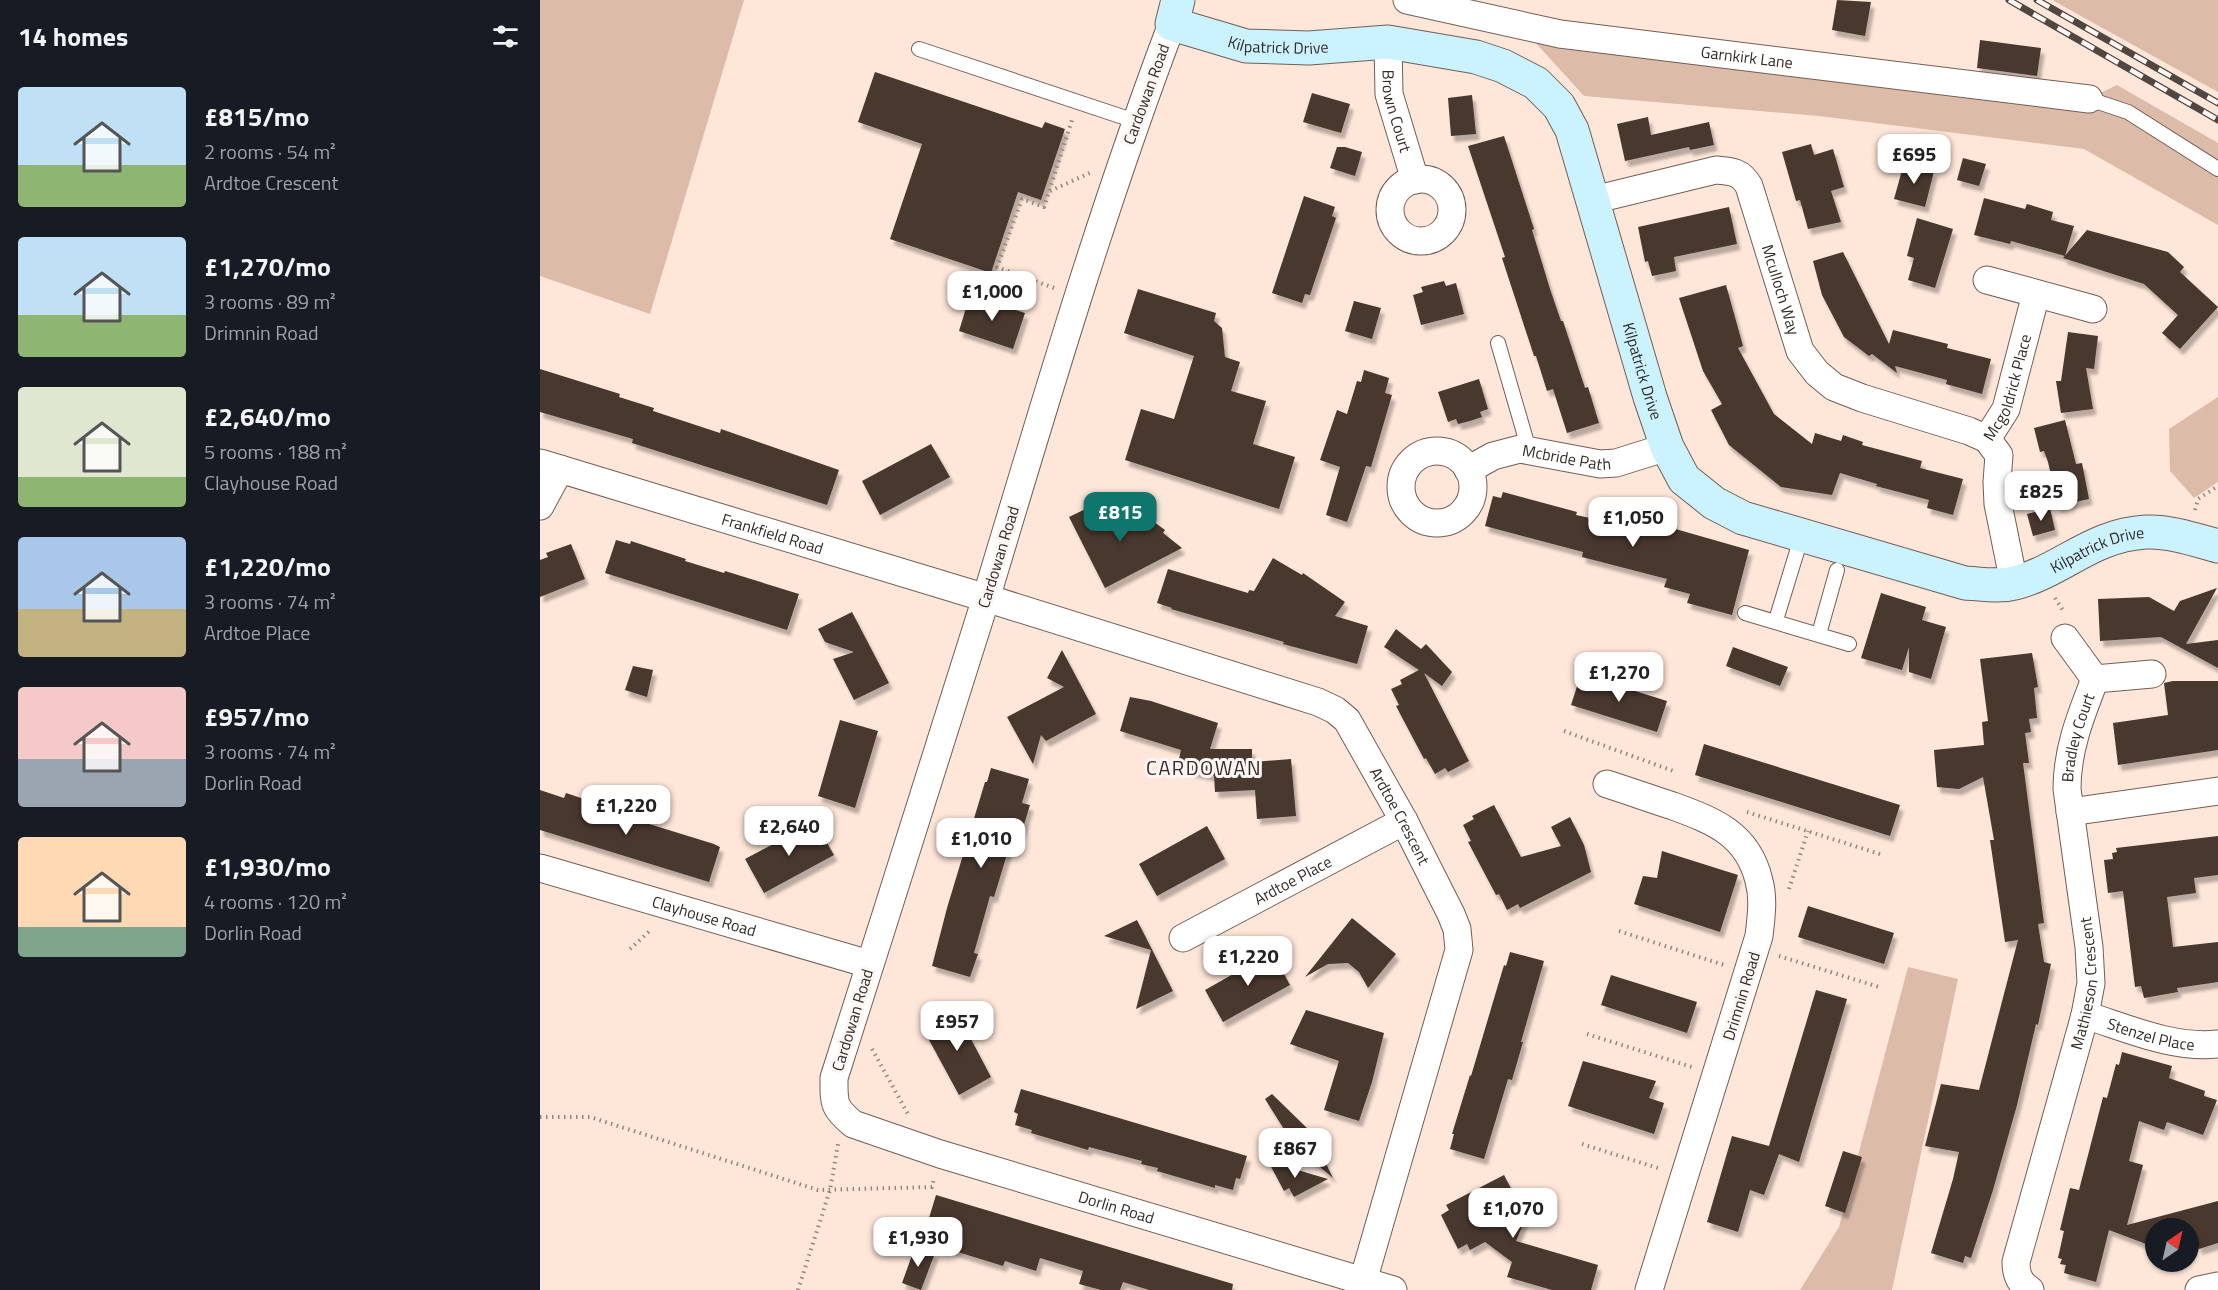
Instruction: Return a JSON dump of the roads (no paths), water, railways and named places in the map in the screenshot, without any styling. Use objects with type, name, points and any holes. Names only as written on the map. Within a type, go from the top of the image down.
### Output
[{"type":"street","name":"Garnkirk Lane","points":[[1407,0],[1560,34],[2089,99]]},
{"type":"street","name":"Kilpatrick Drive","points":[[1176,6],[1246,45],[1309,48],[1388,42],[1476,57],[1503,66],[1536,83],[1559,106],[1572,130],[1650,397],[1667,447],[1684,480],[1714,503],[1743,518],[1965,583],[1994,585],[2026,579],[2087,548],[2116,537],[2148,532],[2189,538],[2218,546]]},
{"type":"street","name":"Cardowan Road","points":[[842,1114],[834,1103],[834,1078],[986,598],[1077,296],[1176,6]]},
{"type":"street","name":"Brown Court","points":[[1388,42],[1389,94],[1416,180]]},
{"type":"street","name":"Mculloch Way","points":[[1593,200],[1716,170],[1728,171],[1743,177],[1749,186],[1800,351],[1817,373],[1834,387],[1862,398],[1969,431],[1987,439]]},
{"type":"street","points":[[1987,280],[2093,309]]},
{"type":"street","name":"Mcgoldrick Place","points":[[2026,579],[1998,504],[1999,455],[1987,439],[2006,409],[2036,294]]},
{"type":"street","name":"Mcbride Path","points":[[1468,470],[1506,452],[1520,449],[1600,464],[1616,463],[1667,447]]},
{"type":"street","name":"Frankfield Road","points":[[540,507],[550,466],[986,598]]},
{"type":"street","name":"Ardtoe Crescent","points":[[986,598],[1318,702],[1335,710],[1354,729],[1451,914],[1457,929],[1459,950],[1363,1281]]},
{"type":"street","name":"Bradley Court","points":[[2065,638],[2095,678],[2071,744],[2067,768],[2070,812]]},
{"type":"street","points":[[2095,678],[2152,674]]},
{"type":"street","name":"Drimnin Road","points":[[1607,784],[1702,817],[1721,826],[1737,838],[1751,857],[1760,881],[1762,906],[1759,936],[1649,1290]]},
{"type":"street","points":[[2070,812],[2218,791]]},
{"type":"street","name":"Mathieson Crescent","points":[[2030,1290],[2024,1286],[2016,1274],[2016,1262],[2085,1015],[2091,982],[2089,947],[2070,812]]},
{"type":"street","name":"Ardtoe Place","points":[[1183,938],[1404,821]]},
{"type":"street","name":"Clayhouse Road","points":[[540,868],[869,964]]},
{"type":"street","name":"Stenzel Place","points":[[2085,1015],[2171,1041],[2205,1046],[2218,1044]]},
{"type":"street","name":"Dorlin Road","points":[[842,1114],[853,1124],[934,1152],[1393,1290]]},
{"type":"street","points":[[2199,1290],[2218,1286]]},
{"type":"lane","points":[[919,49],[1135,121]]},
{"type":"lane","points":[[2089,99],[2128,112],[2218,169]]},
{"type":"lane","points":[[1498,343],[1529,450]]},
{"type":"lane","points":[[1776,621],[1802,535]]},
{"type":"lane","points":[[1819,634],[1837,570]]},
{"type":"lane","points":[[1745,612],[1849,644]]},
{"type":"railway","points":[[2009,0],[2218,120]]},
{"type":"railway","points":[[2037,0],[2218,103]]},
{"type":"district","name":"CARDOWAN","points":[[1204,768]]}]
